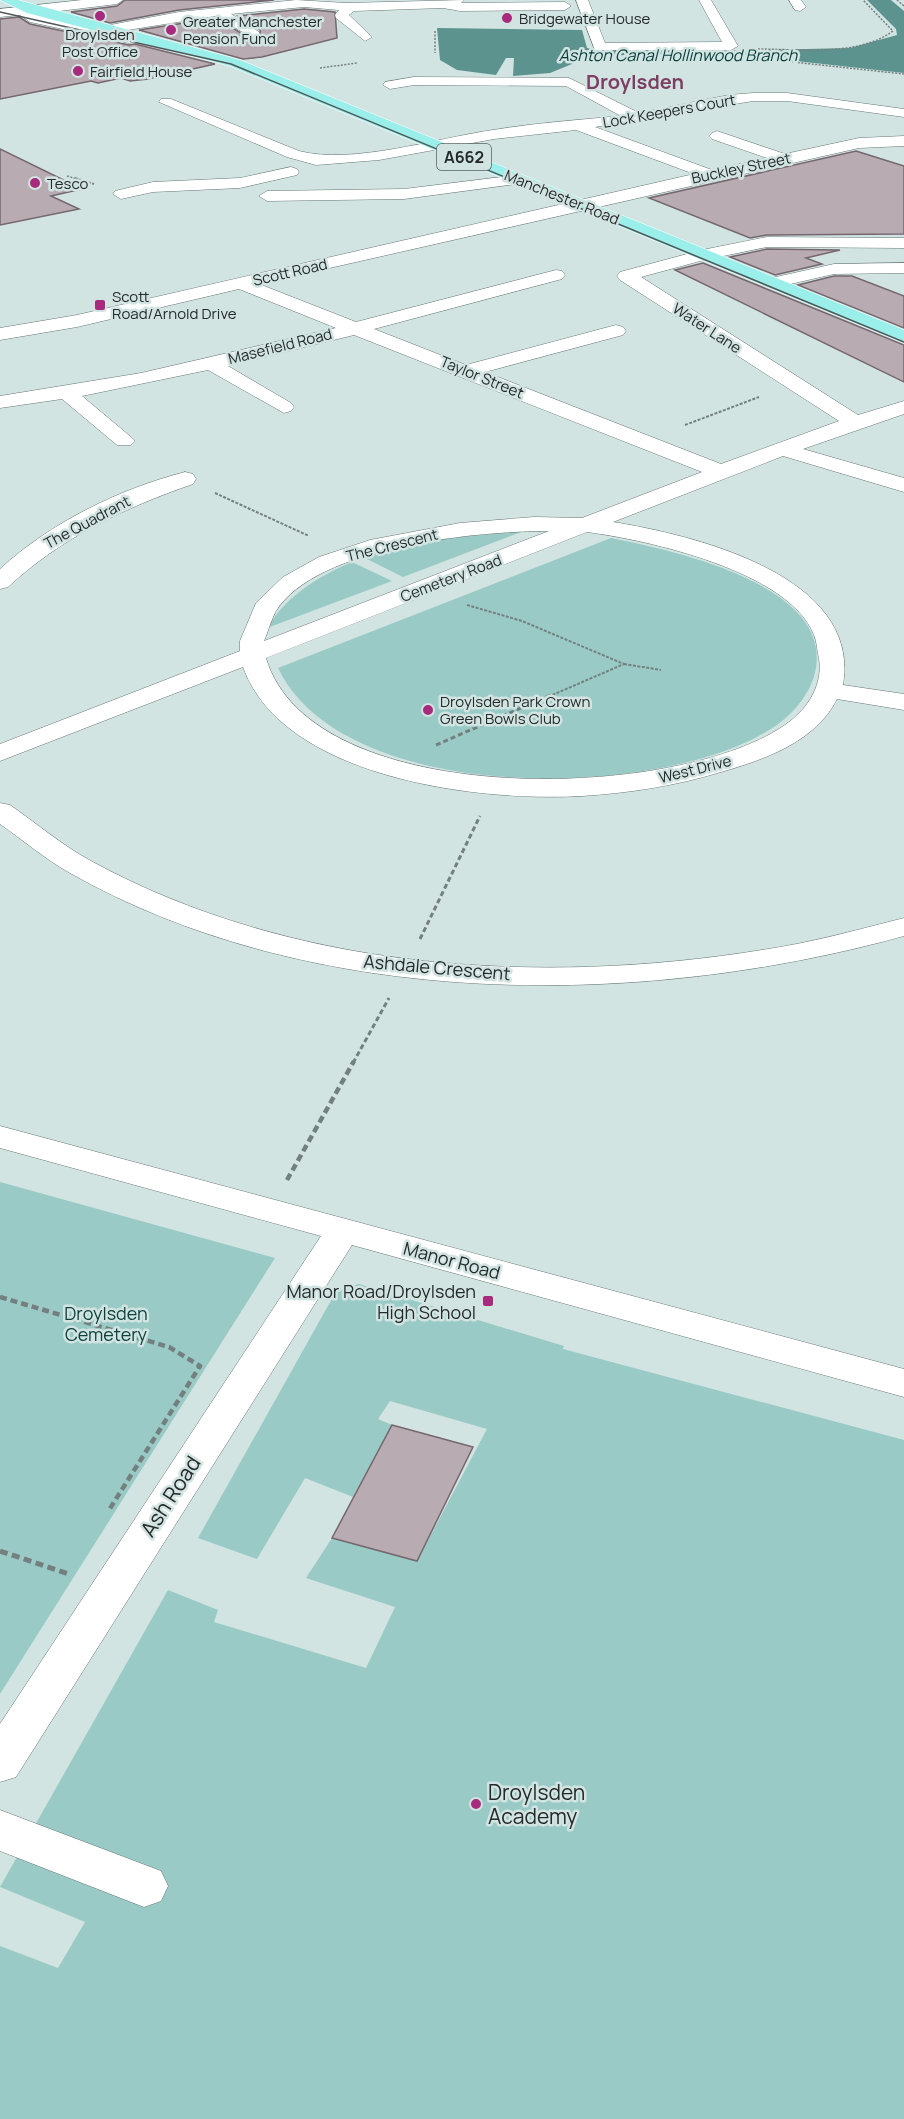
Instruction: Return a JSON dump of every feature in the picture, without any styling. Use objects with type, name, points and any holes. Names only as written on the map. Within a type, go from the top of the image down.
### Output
[{"type":"main road","name":"A662","points":[[6,0],[32,10]]},
{"type":"main road","name":"Manchester Road","points":[[32,10],[220,58],[276,78],[518,180],[904,337]]},
{"type":"main road","name":"Manchester Road","points":[[0,19],[220,58]]},
{"type":"street","points":[[0,13],[117,0]]},
{"type":"street","points":[[444,4],[458,0]]},
{"type":"street","points":[[582,0],[600,46],[731,46],[705,0]]},
{"type":"street","points":[[110,29],[179,16],[302,1],[352,6],[444,4],[460,7],[565,6]]},
{"type":"street","points":[[352,6],[341,15],[364,37]]},
{"type":"street","points":[[32,10],[26,14],[35,19],[144,44]]},
{"type":"street","points":[[218,12],[254,35]]},
{"type":"street","points":[[390,85],[414,81],[569,82],[586,93],[637,117]]},
{"type":"street","points":[[833,102],[851,89]]},
{"type":"street","name":"Lock Keepers Court","points":[[333,160],[379,155],[433,144],[637,117],[735,91],[904,113]]},
{"type":"street","points":[[166,102],[220,124],[260,145],[316,160],[333,160]]},
{"type":"street","points":[[220,124],[254,118]]},
{"type":"street","points":[[499,147],[566,134],[570,127],[711,175]]},
{"type":"street","points":[[897,141],[904,129]]},
{"type":"street","points":[[717,136],[784,159]]},
{"type":"street","points":[[260,145],[291,138]]},
{"type":"street","name":"Buckley Street","points":[[579,204],[859,143],[897,141]]},
{"type":"street","points":[[121,194],[153,187],[240,183],[333,160]]},
{"type":"street","points":[[267,196],[404,194],[518,180]]},
{"type":"street","name":"Scott Road","points":[[0,334],[77,321],[242,284],[579,204]]},
{"type":"street","points":[[702,255],[767,242],[904,243]]},
{"type":"street","name":"Water Lane","points":[[702,255],[626,276],[855,422]]},
{"type":"street","points":[[773,283],[834,269],[904,268]]},
{"type":"street","name":"Masefield Road","points":[[0,402],[68,393],[211,364],[556,275]]},
{"type":"street","name":"Taylor Street","points":[[242,284],[721,472]]},
{"type":"street","points":[[467,371],[616,332]]},
{"type":"street","points":[[211,364],[284,407]]},
{"type":"street","points":[[68,393],[124,441]]},
{"type":"street","name":"Cemetery Road","points":[[0,753],[721,472],[855,422],[904,408]]},
{"type":"street","points":[[782,449],[904,485]]},
{"type":"street","name":"The Quadrant","points":[[0,582],[18,564],[56,535],[117,502],[184,479]]},
{"type":"street","name":"The Crescent","points":[[250,656],[254,627],[266,607],[282,591],[311,571],[349,554],[392,541],[466,528],[585,525]]},
{"type":"street","name":"West Drive","points":[[250,656],[270,693],[301,724],[342,750],[387,766],[442,779],[484,784],[558,788],[606,786],[687,774],[765,749],[791,735],[806,722],[828,690],[833,668],[830,638],[816,614],[798,596],[768,577],[695,548],[585,525]]},
{"type":"street","points":[[828,690],[904,702]]},
{"type":"street","name":"Ashdale Crescent","points":[[0,811],[34,840],[67,861],[123,891],[194,921],[311,952],[406,968],[504,974],[598,975],[655,972],[770,958],[832,947],[904,927]]},
{"type":"street","name":"Manor Road","points":[[0,1137],[904,1383]]},
{"type":"street","name":"Ash Road","points":[[0,1763],[342,1230]]},
{"type":"street","points":[[0,1830],[144,1886]]},
{"type":"path","points":[[897,0],[904,6]]},
{"type":"path","points":[[276,78],[307,73],[299,70],[365,62]]},
{"type":"path","points":[[642,441],[795,384]]},
{"type":"path","points":[[184,479],[349,554]]},
{"type":"path","points":[[422,589],[522,621],[624,664],[661,670]]},
{"type":"path","points":[[387,766],[624,664]]},
{"type":"path","points":[[0,1296],[169,1347],[200,1366],[107,1514]]},
{"type":"path","points":[[0,1551],[69,1574]]},
{"type":"path","points":[[63,1584],[76,1564]]},
{"type":"green space","points":[[524,531],[403,577],[363,557],[431,540]]},
{"type":"green space","points":[[611,538],[670,551],[740,576],[772,592],[798,613],[813,638],[816,667],[810,686],[799,704],[769,730],[718,753],[654,769],[582,778],[506,777],[433,767],[367,746],[313,713],[278,668]]},
{"type":"green space","points":[[352,562],[392,581],[267,628],[284,606],[304,588]]},
{"type":"green space","name":"Droylsden Cemetery","points":[[0,1182],[275,1258],[0,1694]]},
{"type":"green space","name":"Droylsden Academy","points":[[359,1284],[564,1346],[563,1349],[904,1440],[904,2119],[0,2119],[0,1946],[58,1968],[85,1922],[0,1887],[168,1590],[218,1610],[214,1622],[366,1668],[395,1607],[306,1578],[332,1538],[417,1561],[487,1429],[390,1401],[378,1419],[392,1425],[353,1497],[305,1478],[257,1559],[198,1538],[334,1295],[344,1288]]},
{"type":"shaded area","points":[[867,0],[891,0],[904,11],[904,73],[725,53],[574,56],[572,64],[550,73],[513,76],[514,58],[506,58],[496,75],[457,70],[440,60],[437,28],[582,30],[587,48],[596,50],[724,51],[850,48],[897,35],[896,29]]},
{"type":"building","points":[[125,0],[274,0],[179,10],[110,23],[71,12],[117,6]]},
{"type":"building","points":[[304,9],[335,12],[337,38],[262,57],[243,59],[139,30],[216,18],[254,41],[261,39],[260,30],[238,16]]},
{"type":"building","points":[[19,17],[30,24],[129,45],[135,44],[215,64],[148,79],[130,81],[121,78],[98,83],[91,81],[0,99],[0,19]]},
{"type":"building","name":"Tesco","points":[[0,149],[82,189],[51,196],[79,209],[0,225]]},
{"type":"building","points":[[856,151],[904,166],[904,234],[767,235],[750,238],[649,198]]},
{"type":"building","points":[[767,249],[840,250],[806,258],[822,264],[775,275],[730,257]]},
{"type":"building","points":[[703,263],[904,345],[904,382],[675,270]]},
{"type":"building","points":[[834,276],[852,276],[904,296],[904,328],[798,285]]},
{"type":"building","points":[[392,1425],[473,1447],[417,1561],[332,1538]]},
{"type":"tram line","points":[[0,12],[231,64],[904,342]]},
{"type":"place","name":"Droylsden Post Office","points":[[100,16]]},
{"type":"place","name":"Bridgewater House","points":[[507,18]]},
{"type":"place","name":"Greater Manchester Pension Fund","points":[[171,30]]},
{"type":"place","name":"Fairfield House","points":[[78,71]]},
{"type":"place","name":"Tesco","points":[[35,183]]},
{"type":"place","name":"Scott Road/Arnold Drive","points":[[100,305]]},
{"type":"place","name":"Droylsden Park Crown Green Bowls Club","points":[[428,710]]},
{"type":"place","name":"Manor Road/Droylsden High School","points":[[488,1301]]},
{"type":"place","name":"Droylsden Academy","points":[[476,1804]]},
{"type":"district","name":"Droylsden","points":[[635,81]]},
{"type":"water label","name":"Ashton Canal Hollinwood Branch","points":[[678,55]]}]
